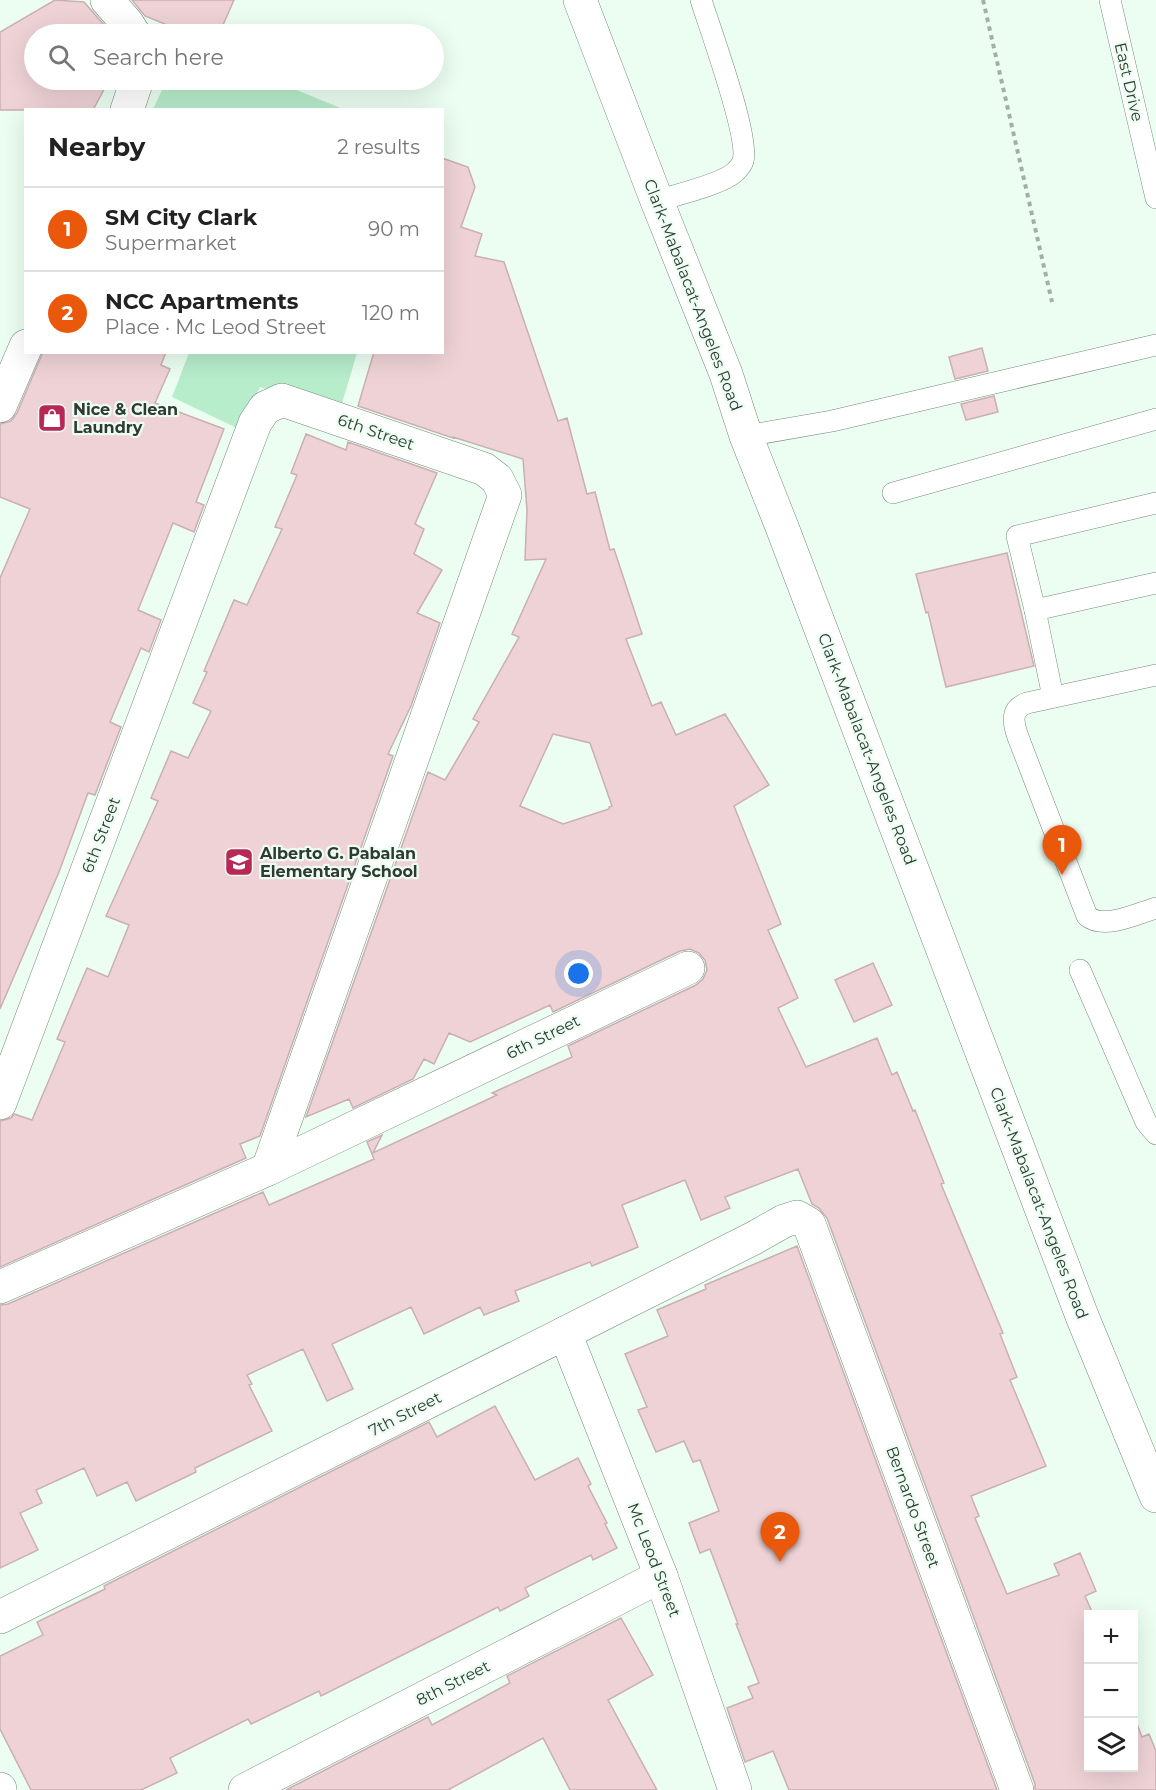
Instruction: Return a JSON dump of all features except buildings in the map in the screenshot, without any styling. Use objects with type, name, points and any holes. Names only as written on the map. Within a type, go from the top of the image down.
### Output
[{"type":"street","points":[[107,0],[128,24]]},
{"type":"street","name":"Clark-Mabalacat-Angeles Road","points":[[580,0],[726,374],[746,436],[1078,1306],[1156,1496]]},
{"type":"street","points":[[128,108],[134,90]]},
{"type":"street","points":[[0,406],[24,351]]},
{"type":"street","name":"6th Street","points":[[0,1103],[255,423],[265,408],[282,400],[483,470],[497,479],[505,495],[268,1169]]},
{"type":"street","name":"6th Street","points":[[0,1287],[268,1169],[688,968]]},
{"type":"street","name":"7th Street","points":[[0,1617],[784,1221],[797,1217],[809,1224]]},
{"type":"street","name":"Bernardo Street","points":[[809,1224],[1017,1790]]},
{"type":"street","name":"Mc Leod Street","points":[[565,1333],[661,1576],[735,1790]]},
{"type":"street","name":"8th Street","points":[[245,1790],[661,1576]]},
{"type":"lane","points":[[657,201],[720,181],[734,174],[743,162],[743,141],[738,120],[701,0]]},
{"type":"lane","name":"East Drive","points":[[1110,0],[1156,198]]},
{"type":"lane","points":[[746,436],[832,421],[1156,345]]},
{"type":"lane","points":[[893,493],[1156,419]]},
{"type":"lane","points":[[1053,697],[1017,536],[1156,503]]},
{"type":"lane","points":[[1035,610],[1156,583]]},
{"type":"lane","points":[[1156,675],[1020,706],[1014,712],[1013,719],[1087,915],[1093,921],[1103,922],[1156,908]]},
{"type":"lane","points":[[1080,970],[1146,1122],[1156,1134]]},
{"type":"path","points":[[983,0],[1052,302]]},
{"type":"green space","points":[[162,90],[296,90],[341,108],[153,108]]},
{"type":"green space","points":[[189,354],[357,354],[340,410],[260,387],[239,429],[172,397]]},
{"type":"place","name":"Nice & Clean Laundry","points":[[52,418]]},
{"type":"place","name":"Alberto G. Pabalan Elementary School","points":[[239,862]]},
{"type":"place","name":"SM City Clark","points":[[1062,875]]},
{"type":"place","name":"NCC Apartments","points":[[780,1562]]}]
